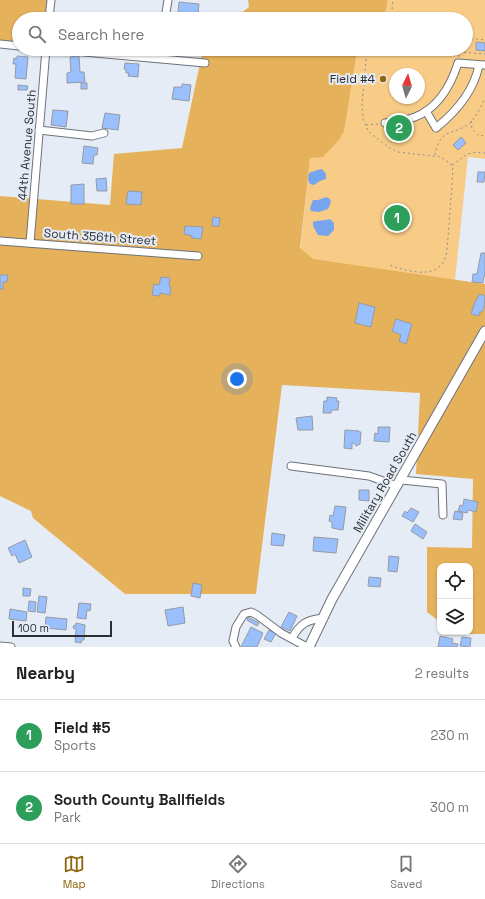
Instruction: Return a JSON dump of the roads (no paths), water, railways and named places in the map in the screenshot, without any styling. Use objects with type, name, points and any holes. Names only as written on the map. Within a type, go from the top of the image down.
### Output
[{"type":"main road","name":"Military Road South","points":[[308,647],[485,331]]},
{"type":"street","points":[[50,12],[51,0]]},
{"type":"street","points":[[166,12],[168,0]]},
{"type":"street","points":[[0,44],[12,45]]},
{"type":"street","name":"44th Avenue South","points":[[30,243],[45,56]]},
{"type":"street","points":[[128,56],[205,63]]},
{"type":"street","points":[[385,123],[414,117],[426,111],[452,82],[458,63],[482,65],[469,92],[458,108],[436,128],[426,111]]},
{"type":"street","points":[[39,130],[92,136],[104,133]]},
{"type":"street","name":"South 356th Street","points":[[0,240],[198,256]]},
{"type":"street","points":[[291,466],[369,476],[399,483],[442,484],[443,514]]},
{"type":"street","points":[[236,647],[233,641],[236,627],[244,614],[251,612],[281,633],[308,647]]},
{"type":"street","points":[[292,638],[299,626],[313,619],[323,618]]},
{"type":"street","points":[[0,646],[11,647]]},
{"type":"water","points":[[322,169],[326,174],[326,179],[314,185],[310,184],[308,180],[309,173]]},
{"type":"water","points":[[326,197],[330,199],[331,202],[328,209],[319,212],[311,211],[310,208],[313,200]]},
{"type":"water","points":[[330,219],[334,223],[334,230],[328,236],[318,235],[313,226],[313,222]]},
{"type":"place","name":"Field #4","points":[[383,79]]},
{"type":"place","name":"South County Ballfields","points":[[399,128]]},
{"type":"place","name":"Field #5","points":[[397,218]]}]
